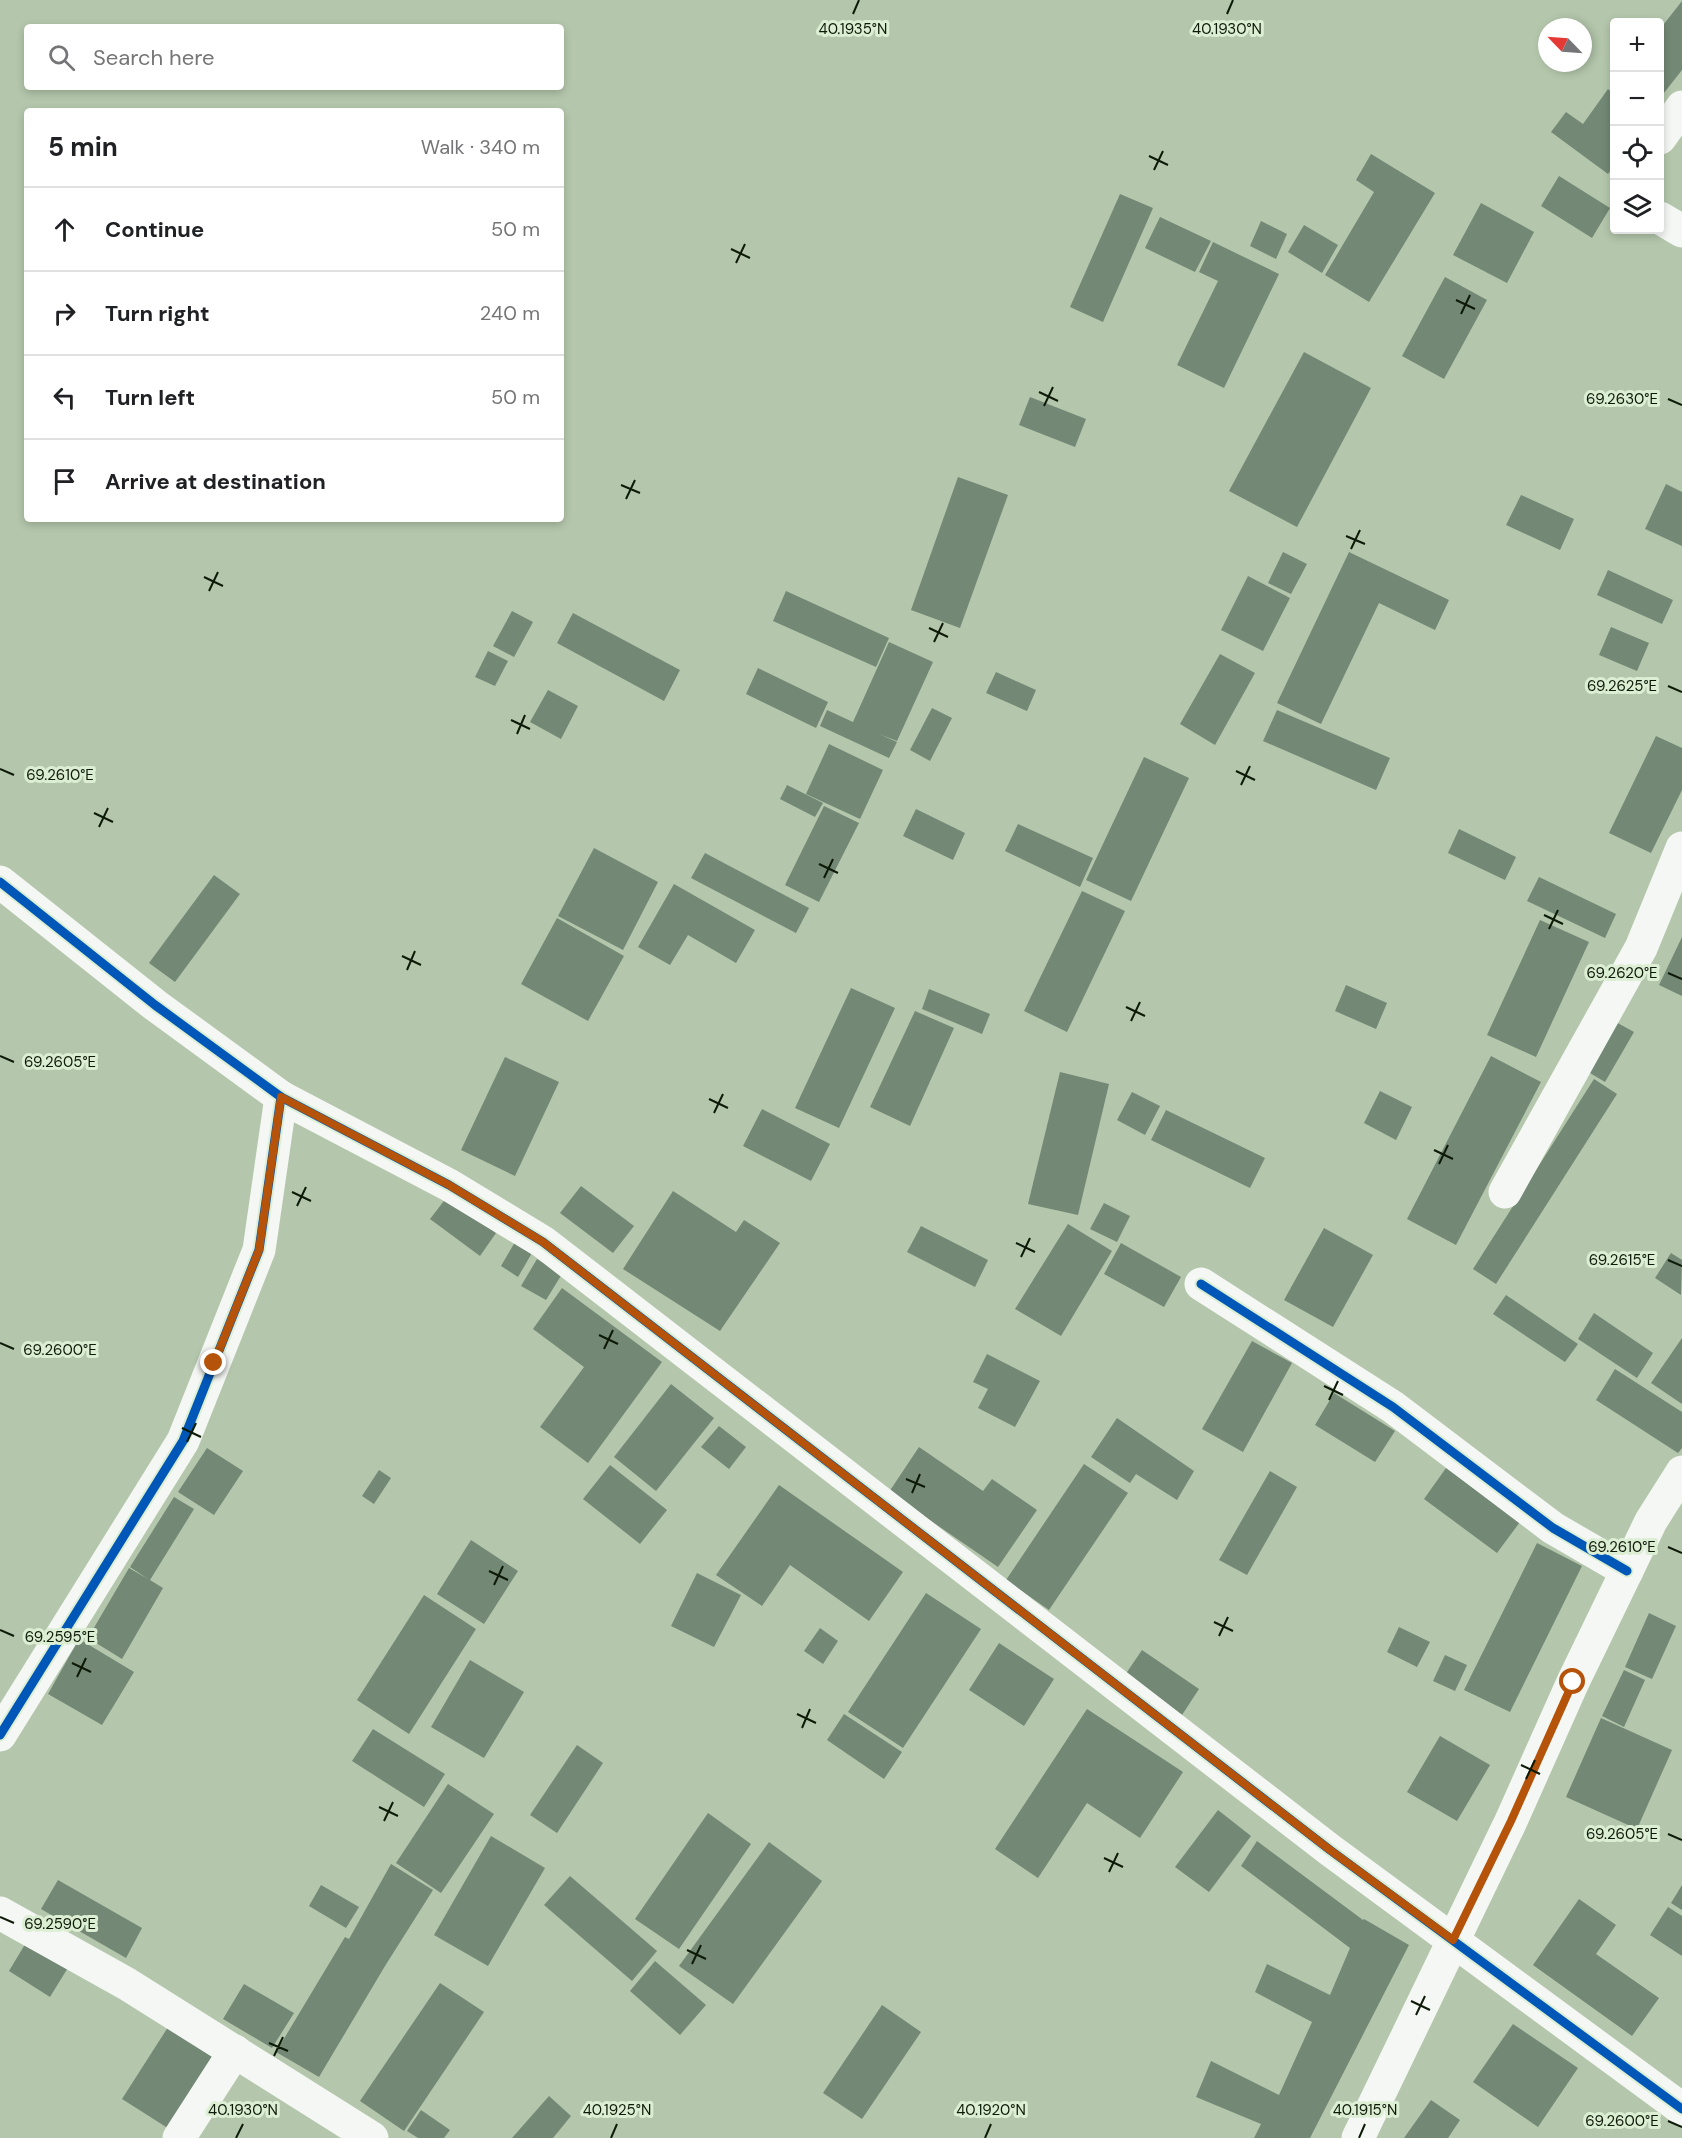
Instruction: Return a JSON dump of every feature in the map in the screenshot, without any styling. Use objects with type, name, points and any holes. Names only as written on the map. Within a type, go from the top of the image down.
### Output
[{"type":"street","points":[[1664,131],[1682,107]]},
{"type":"street","points":[[1664,221],[1682,231]]},
{"type":"street","points":[[1505,1192],[1641,948],[1682,848]]},
{"type":"street","points":[[0,882],[155,1005],[281,1097],[449,1185],[543,1242],[1330,1850],[1682,2109]]},
{"type":"street","points":[[0,1735],[183,1441],[259,1250],[281,1097]]},
{"type":"street","points":[[1201,1284],[1393,1407],[1553,1528],[1627,1571]]},
{"type":"street","points":[[1358,2138],[1511,1821],[1573,1682],[1652,1521],[1682,1472]]},
{"type":"street","points":[[0,1913],[127,1984],[372,2138]]},
{"type":"street","points":[[179,2138],[235,2051]]},
{"type":"building","points":[[1682,1],[1682,70],[1664,93],[1664,72],[1664,24]]},
{"type":"building","points":[[1608,89],[1610,91],[1610,171],[1608,174],[1551,132],[1566,112],[1583,124]]},
{"type":"building","points":[[1371,154],[1435,193],[1369,302],[1325,275],[1374,192],[1356,180]]},
{"type":"building","points":[[1559,176],[1610,208],[1592,238],[1541,206]]},
{"type":"building","points":[[1120,194],[1153,208],[1103,322],[1070,307]]},
{"type":"building","points":[[1481,203],[1534,232],[1507,283],[1453,255]]},
{"type":"building","points":[[1160,217],[1211,241],[1195,272],[1145,248]]},
{"type":"building","points":[[1261,221],[1287,234],[1276,259],[1250,246]]},
{"type":"building","points":[[1304,225],[1338,245],[1322,273],[1288,252]]},
{"type":"building","points":[[1213,242],[1279,274],[1224,388],[1177,365],[1218,281],[1199,272]]},
{"type":"building","points":[[1445,277],[1487,300],[1444,379],[1402,356]]},
{"type":"building","points":[[1304,352],[1371,388],[1297,527],[1229,491]]},
{"type":"building","points":[[1030,397],[1086,419],[1075,447],[1019,425]]},
{"type":"building","points":[[958,477],[1008,495],[960,628],[911,610]]},
{"type":"building","points":[[1666,484],[1682,492],[1682,546],[1645,529]]},
{"type":"building","points":[[1521,495],[1574,519],[1560,550],[1506,525]]},
{"type":"building","points":[[1283,552],[1307,564],[1291,594],[1268,583]]},
{"type":"building","points":[[1349,552],[1449,600],[1435,630],[1379,603],[1321,724],[1277,703]]},
{"type":"building","points":[[1608,570],[1673,600],[1662,624],[1597,595]]},
{"type":"building","points":[[1248,576],[1290,598],[1263,651],[1221,630]]},
{"type":"building","points":[[786,591],[889,638],[876,667],[773,621]]},
{"type":"building","points":[[512,611],[533,622],[514,657],[493,646]]},
{"type":"building","points":[[573,613],[680,670],[664,701],[557,643]]},
{"type":"building","points":[[1611,627],[1649,643],[1637,671],[1599,655]]},
{"type":"building","points":[[889,642],[933,662],[897,741],[879,734],[897,742],[889,758],[820,726],[827,710],[853,722]]},
{"type":"building","points":[[488,651],[508,661],[495,686],[475,677]]},
{"type":"building","points":[[1220,654],[1255,673],[1215,745],[1180,724]]},
{"type":"building","points":[[758,668],[828,702],[816,728],[746,694]]},
{"type":"building","points":[[996,672],[1036,690],[1027,711],[986,693]]},
{"type":"building","points":[[548,690],[578,706],[561,739],[530,722]]},
{"type":"building","points":[[932,708],[952,718],[930,761],[910,750]]},
{"type":"building","points":[[1277,710],[1390,758],[1376,790],[1263,741]]},
{"type":"building","points":[[1656,736],[1682,748],[1682,790],[1651,853],[1609,833]]},
{"type":"building","points":[[829,744],[883,770],[860,819],[806,794]]},
{"type":"building","points":[[1144,757],[1189,778],[1131,901],[1086,880]]},
{"type":"building","points":[[787,785],[823,803],[815,817],[780,799]]},
{"type":"building","points":[[824,806],[859,823],[819,902],[785,885]]},
{"type":"building","points":[[916,809],[965,833],[953,860],[903,836]]},
{"type":"building","points":[[1018,824],[1093,858],[1080,887],[1005,851]]},
{"type":"building","points":[[1459,829],[1516,857],[1505,880],[1448,853]]},
{"type":"building","points":[[594,848],[658,882],[623,950],[558,916]]},
{"type":"building","points":[[705,853],[809,908],[796,933],[691,878]]},
{"type":"building","points":[[214,875],[240,894],[175,982],[149,963]]},
{"type":"building","points":[[1539,877],[1616,914],[1605,938],[1527,901]]},
{"type":"building","points":[[674,884],[755,930],[736,963],[688,935],[670,965],[638,947]]},
{"type":"building","points":[[1082,891],[1125,911],[1067,1032],[1024,1011]]},
{"type":"building","points":[[557,918],[624,956],[588,1021],[521,984]]},
{"type":"building","points":[[1540,920],[1589,942],[1536,1057],[1487,1035]]},
{"type":"building","points":[[1682,937],[1682,996],[1659,985]]},
{"type":"building","points":[[1346,985],[1387,1003],[1376,1029],[1335,1011]]},
{"type":"building","points":[[851,988],[895,1008],[839,1128],[795,1108]]},
{"type":"building","points":[[929,989],[990,1014],[982,1034],[922,1009]]},
{"type":"building","points":[[915,1011],[954,1028],[910,1126],[870,1107]]},
{"type":"building","points":[[1614,1021],[1634,1032],[1605,1082],[1585,1070]]},
{"type":"building","points":[[1491,1056],[1541,1082],[1456,1245],[1407,1219]]},
{"type":"building","points":[[505,1057],[559,1082],[515,1176],[461,1150]]},
{"type":"building","points":[[1060,1072],[1109,1084],[1078,1215],[1028,1204]]},
{"type":"building","points":[[1594,1079],[1617,1094],[1496,1284],[1473,1269]]},
{"type":"building","points":[[1380,1091],[1412,1107],[1396,1140],[1364,1123]]},
{"type":"building","points":[[1132,1092],[1160,1106],[1145,1135],[1117,1120]]},
{"type":"building","points":[[762,1109],[830,1144],[811,1181],[743,1146]]},
{"type":"building","points":[[1166,1110],[1265,1158],[1250,1188],[1151,1140]]},
{"type":"building","points":[[581,1186],[634,1226],[613,1253],[560,1213]]},
{"type":"building","points":[[673,1191],[736,1232],[744,1220],[780,1243],[720,1331],[623,1269]]},
{"type":"building","points":[[447,1197],[496,1233],[480,1256],[430,1219]]},
{"type":"building","points":[[1104,1203],[1130,1216],[1117,1242],[1090,1229]]},
{"type":"building","points":[[1068,1224],[1112,1251],[1061,1336],[1015,1309]]},
{"type":"building","points":[[921,1226],[988,1260],[975,1287],[907,1252]]},
{"type":"building","points":[[1324,1228],[1373,1255],[1333,1327],[1284,1300]]},
{"type":"building","points":[[515,1242],[532,1253],[518,1277],[501,1266]]},
{"type":"building","points":[[1121,1243],[1181,1277],[1164,1307],[1104,1274]]},
{"type":"building","points":[[1671,1253],[1682,1260],[1681,1295],[1655,1278]]},
{"type":"building","points":[[537,1259],[562,1274],[546,1300],[521,1286]]},
{"type":"building","points":[[562,1288],[662,1362],[588,1463],[540,1427],[584,1367],[533,1329]]},
{"type":"building","points":[[1506,1295],[1578,1344],[1565,1362],[1493,1314]]},
{"type":"building","points":[[1594,1313],[1653,1353],[1637,1378],[1578,1339]]},
{"type":"building","points":[[1682,1338],[1682,1404],[1651,1383]]},
{"type":"building","points":[[1252,1341],[1292,1363],[1243,1452],[1202,1429]]},
{"type":"building","points":[[987,1354],[1040,1381],[1015,1427],[978,1408],[988,1389],[973,1382]]},
{"type":"building","points":[[1615,1369],[1682,1412],[1682,1448],[1678,1453],[1596,1400]]},
{"type":"building","points":[[671,1384],[714,1418],[656,1491],[614,1457]]},
{"type":"building","points":[[1334,1393],[1395,1431],[1375,1462],[1315,1425]]},
{"type":"building","points":[[1117,1418],[1194,1471],[1177,1500],[1136,1474],[1130,1483],[1091,1457]]},
{"type":"building","points":[[719,1426],[746,1447],[729,1469],[701,1447]]},
{"type":"building","points":[[919,1447],[983,1491],[992,1479],[1037,1510],[998,1567],[889,1492]]},
{"type":"building","points":[[207,1448],[243,1471],[214,1515],[178,1492]]},
{"type":"building","points":[[1084,1464],[1128,1493],[1049,1610],[1006,1580]]},
{"type":"building","points":[[610,1465],[667,1510],[640,1544],[583,1499]]},
{"type":"building","points":[[1446,1468],[1520,1522],[1497,1553],[1424,1499]]},
{"type":"building","points":[[379,1470],[391,1478],[374,1504],[362,1496]]},
{"type":"building","points":[[1270,1471],[1297,1487],[1247,1575],[1219,1560]]},
{"type":"building","points":[[779,1485],[903,1572],[869,1621],[790,1565],[762,1606],[716,1575]]},
{"type":"building","points":[[174,1497],[194,1509],[150,1580],[163,1588],[122,1659],[88,1638],[129,1568],[148,1579],[130,1567]]},
{"type":"building","points":[[471,1540],[518,1571],[484,1624],[437,1594]]},
{"type":"building","points":[[1537,1543],[1582,1566],[1510,1712],[1464,1690]]},
{"type":"building","points":[[697,1573],[741,1595],[714,1647],[671,1626]]},
{"type":"building","points":[[926,1593],[981,1629],[903,1748],[848,1712]]},
{"type":"building","points":[[424,1595],[476,1629],[409,1734],[357,1700]]},
{"type":"building","points":[[1649,1613],[1676,1626],[1652,1679],[1625,1667]]},
{"type":"building","points":[[1399,1627],[1430,1642],[1417,1667],[1387,1652]]},
{"type":"building","points":[[820,1628],[838,1641],[823,1664],[804,1651]]},
{"type":"building","points":[[79,1639],[134,1672],[102,1725],[48,1694]]},
{"type":"building","points":[[999,1643],[1054,1679],[1024,1726],[969,1690]]},
{"type":"building","points":[[1142,1650],[1199,1689],[1182,1715],[1125,1675]]},
{"type":"building","points":[[1445,1655],[1467,1665],[1455,1691],[1433,1681]]},
{"type":"building","points":[[470,1660],[524,1692],[484,1758],[431,1727]]},
{"type":"building","points":[[1624,1670],[1645,1680],[1624,1727],[1602,1716]]},
{"type":"building","points":[[1087,1709],[1183,1772],[1140,1838],[1087,1803],[1038,1878],[995,1849]]},
{"type":"building","points":[[844,1714],[902,1752],[884,1779],[827,1740]]},
{"type":"building","points":[[1601,1718],[1672,1750],[1637,1829],[1566,1797]]},
{"type":"building","points":[[373,1729],[445,1774],[424,1807],[352,1761]]},
{"type":"building","points":[[1440,1736],[1490,1765],[1457,1821],[1407,1792]]},
{"type":"building","points":[[577,1745],[603,1763],[557,1833],[530,1815]]},
{"type":"building","points":[[448,1784],[494,1814],[441,1893],[396,1863]]},
{"type":"building","points":[[1218,1810],[1251,1836],[1209,1892],[1175,1867]]},
{"type":"building","points":[[708,1813],[751,1844],[679,1949],[635,1919]]},
{"type":"building","points":[[491,1836],[545,1868],[488,1966],[434,1935]]},
{"type":"building","points":[[1257,1841],[1363,1920],[1409,1945],[1310,2138],[1254,2138],[1261,2124],[1196,2097],[1211,2061],[1279,2095],[1312,2022],[1255,1992],[1267,1964],[1330,1995],[1350,1948],[1241,1866]]},
{"type":"building","points":[[769,1842],[822,1881],[733,2004],[679,1966]]},
{"type":"building","points":[[391,1864],[433,1890],[319,2077],[276,2052],[345,1937],[349,1939]]},
{"type":"building","points":[[570,1876],[657,1951],[632,1981],[544,1905]]},
{"type":"building","points":[[58,1880],[142,1928],[126,1958],[41,1909]]},
{"type":"building","points":[[321,1885],[359,1907],[346,1928],[309,1906]]},
{"type":"building","points":[[1682,1885],[1682,1910],[1671,1903]]},
{"type":"building","points":[[1579,1899],[1616,1925],[1596,1954],[1659,1998],[1632,2036],[1533,1965]]},
{"type":"building","points":[[1668,1907],[1682,1916],[1682,1956],[1650,1935]]},
{"type":"building","points":[[27,1941],[69,1966],[50,1997],[9,1971]]},
{"type":"building","points":[[655,1961],[706,2005],[680,2035],[630,1991]]},
{"type":"building","points":[[440,1983],[484,2012],[404,2131],[360,2101]]},
{"type":"building","points":[[244,1984],[294,2013],[272,2048],[223,2019]]},
{"type":"building","points":[[882,2005],[921,2032],[862,2119],[823,2093]]},
{"type":"building","points":[[170,2024],[222,2056],[174,2132],[122,2099]]},
{"type":"building","points":[[1513,2024],[1578,2068],[1538,2127],[1473,2082]]},
{"type":"building","points":[[549,2096],[571,2116],[553,2138],[512,2138]]},
{"type":"building","points":[[1431,2100],[1460,2120],[1448,2138],[1404,2138]]},
{"type":"building","points":[[421,2110],[450,2130],[444,2138],[418,2138],[407,2131]]},
{"type":"cycle path","points":[[0,882],[155,1005],[281,1097],[449,1185],[543,1242],[1330,1850],[1682,2109]]},
{"type":"cycle path","points":[[0,1735],[183,1441],[259,1250],[281,1097]]},
{"type":"cycle path","points":[[1201,1284],[1393,1407],[1553,1528],[1627,1571]]},
{"type":"route","points":[[214,1363],[259,1250],[281,1097],[449,1185],[543,1242],[1330,1850],[1453,1940],[1511,1821],[1573,1682]]}]
